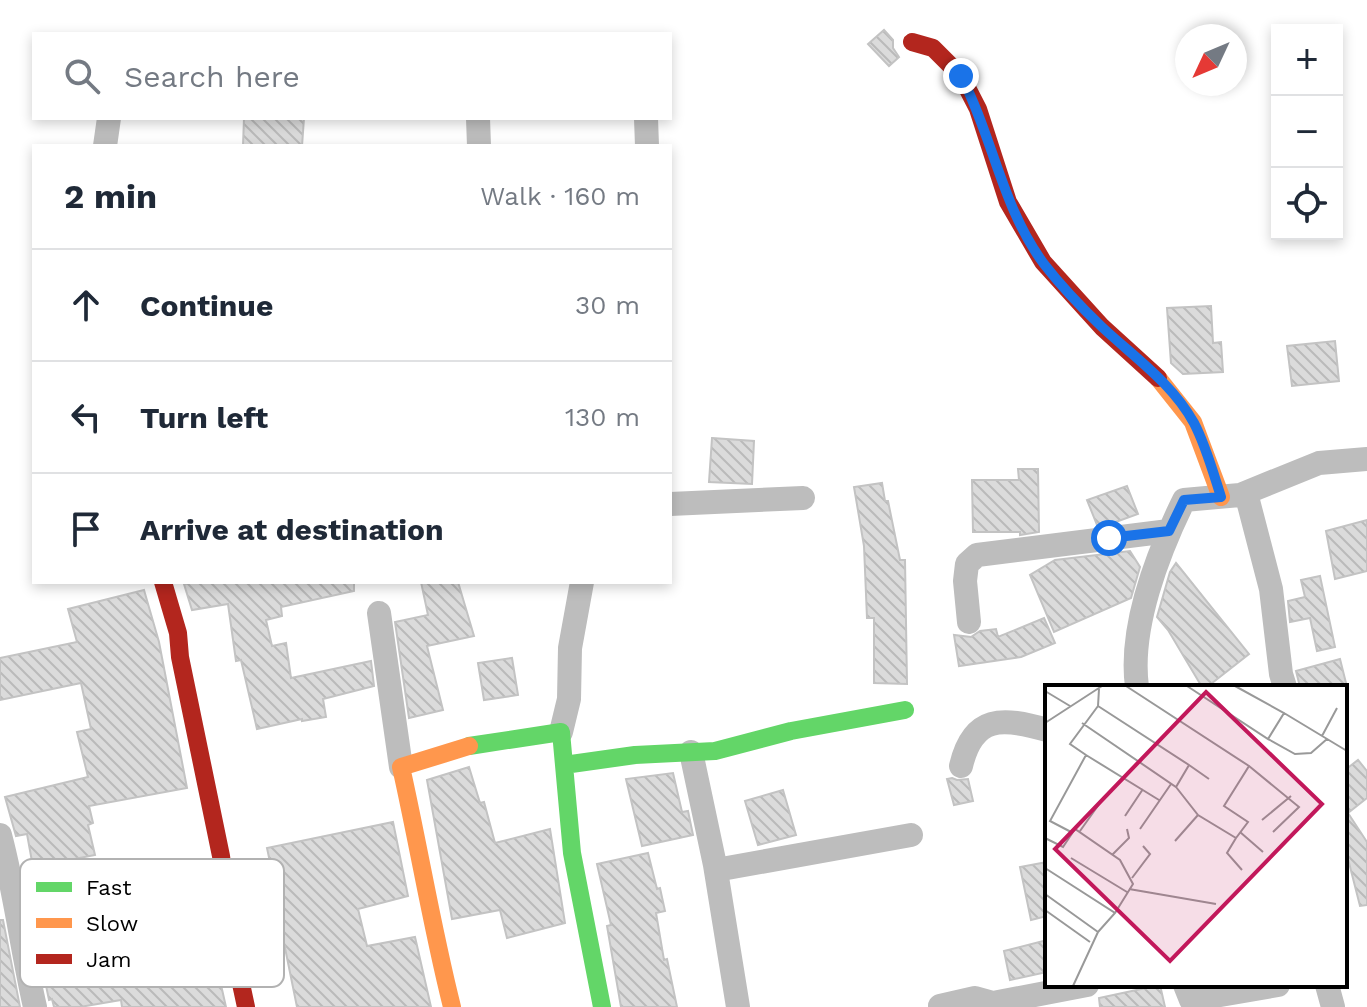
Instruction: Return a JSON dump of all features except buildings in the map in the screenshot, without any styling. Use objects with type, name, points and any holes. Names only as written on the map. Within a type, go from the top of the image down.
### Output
[{"type":"street","points":[[912,42],[933,48],[961,76],[978,109],[1008,202],[1043,262],[1102,327],[1166,385],[1193,422],[1221,497]]},
{"type":"street","points":[[105,144],[109,120]]},
{"type":"street","points":[[478,120],[479,144]]},
{"type":"street","points":[[646,120],[647,144]]},
{"type":"street","points":[[1137,685],[1134,663],[1145,603],[1169,531],[1184,500],[1246,493],[1319,463],[1367,459]]},
{"type":"street","points":[[1246,493],[1271,589],[1284,685]]},
{"type":"street","points":[[672,504],[803,498]]},
{"type":"street","points":[[969,622],[965,581],[967,564],[977,555],[1169,531]]},
{"type":"street","points":[[164,584],[178,633],[180,657],[221,859]]},
{"type":"street","points":[[582,584],[570,648],[569,699],[561,732],[572,853],[602,1007]]},
{"type":"street","points":[[379,613],[401,767],[452,1007]]},
{"type":"street","points":[[564,765],[635,755],[715,751],[791,731],[905,710]]},
{"type":"street","points":[[961,766],[966,745],[977,731],[997,720],[1045,730]]},
{"type":"street","points":[[401,767],[478,743],[561,732]]},
{"type":"street","points":[[691,752],[716,870],[738,1007]]},
{"type":"street","points":[[0,835],[14,885],[20,932]]},
{"type":"street","points":[[716,870],[911,835]]},
{"type":"street","points":[[31,987],[35,1007]]},
{"type":"street","points":[[242,987],[246,1007]]},
{"type":"street","points":[[940,1006],[975,998],[993,1003],[1077,987]]},
{"type":"street","points":[[1186,987],[1191,1000],[1218,1001],[1270,987]]},
{"type":"street","points":[[1328,987],[1333,1007]]},
{"type":"traffic: fast","points":[[564,765],[635,755],[715,751],[791,731],[905,710]]},
{"type":"traffic: fast","points":[[469,746],[561,732],[572,853],[602,1007]]},
{"type":"traffic: slow","points":[[1158,378],[1193,422],[1221,497]]},
{"type":"traffic: slow","points":[[452,1007],[401,767],[469,746]]},
{"type":"traffic: jam","points":[[912,42],[933,48],[961,76],[978,109],[1008,202],[1043,262],[1102,327],[1158,378]]},
{"type":"traffic: jam","points":[[164,584],[178,633],[180,657],[221,859]]},
{"type":"traffic: jam","points":[[242,987],[246,1007]]},
{"type":"route","points":[[961,76],[978,109],[1008,202],[1043,262],[1102,327],[1166,385],[1193,422],[1221,497],[1184,500],[1169,531],[1109,538]]}]
